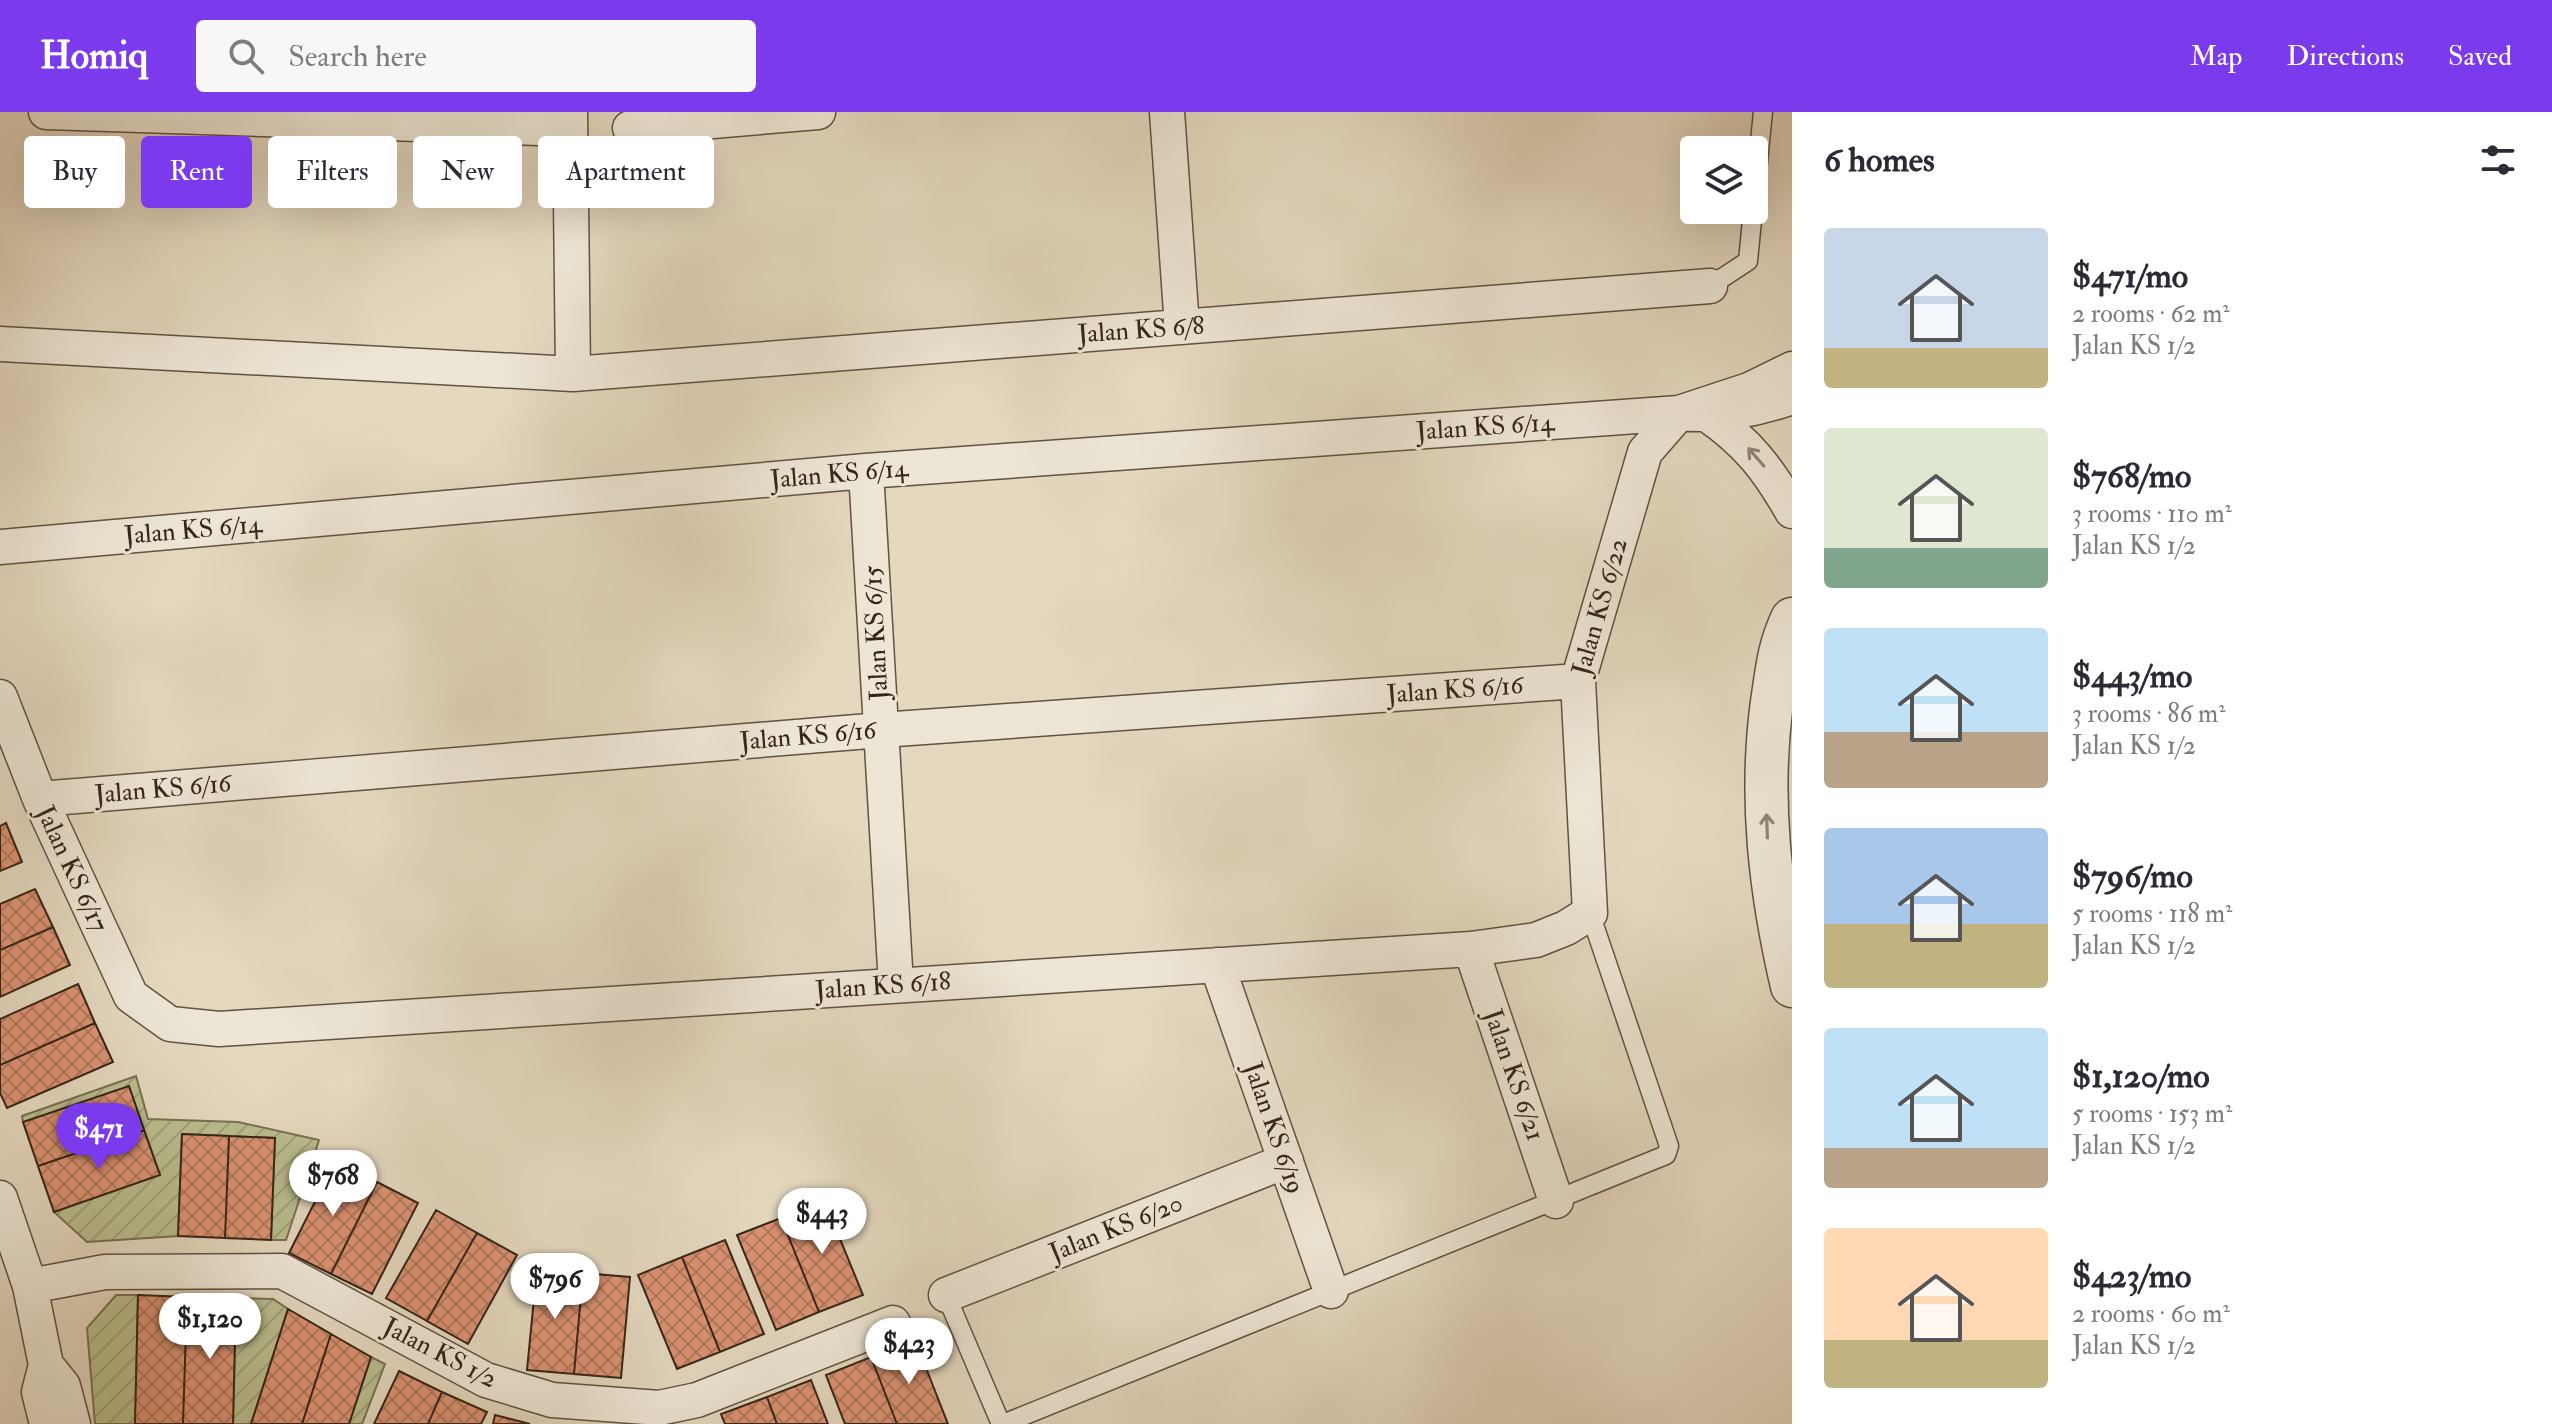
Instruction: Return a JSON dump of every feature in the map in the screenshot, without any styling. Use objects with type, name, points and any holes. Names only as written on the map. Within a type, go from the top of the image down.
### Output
[{"type":"street","points":[[46,112],[570,120],[573,374]]},
{"type":"street","points":[[630,128],[818,112]]},
{"type":"street","points":[[1167,112],[1182,327]]},
{"type":"street","name":"Jalan KS 6/8","points":[[0,344],[573,374],[1710,286]]},
{"type":"street","points":[[1693,414],[1792,369]]},
{"type":"street","points":[[1693,414],[1748,410],[1792,397]]},
{"type":"street","points":[[1693,414],[1737,436],[1768,471],[1792,511]]},
{"type":"street","name":"Jalan KS 6/14","points":[[0,547],[866,471],[1693,414]]},
{"type":"street","name":"Jalan KS 6/22","points":[[1590,913],[1578,681],[1645,452],[1693,414]]},
{"type":"street","name":"Jalan KS 6/15","points":[[866,471],[896,985]]},
{"type":"street","points":[[1792,619],[1780,645],[1767,738],[1766,832],[1778,927],[1792,986]]},
{"type":"street","name":"Jalan KS 6/16","points":[[40,799],[881,730],[1578,681]]},
{"type":"street","name":"Jalan KS 6/17","points":[[0,697],[40,799],[131,996],[170,1024]]},
{"type":"street","name":"Jalan KS 6/18","points":[[170,1024],[219,1029],[1471,949],[1536,940],[1566,928],[1590,913]]},
{"type":"street","name":"Jalan KS 6/21","points":[[1471,949],[1556,1201]]},
{"type":"street","name":"Jalan KS 6/19","points":[[1217,965],[1331,1291]]},
{"type":"street","name":"Jalan KS 6/20","points":[[946,1295],[1286,1161]]},
{"type":"street","points":[[0,1198],[30,1286],[46,1365],[39,1392],[47,1424]]},
{"type":"street","name":"Jalan KS 1/2","points":[[30,1286],[105,1272],[282,1271],[486,1380],[552,1400],[659,1408],[697,1400],[893,1323]]},
{"type":"street","points":[[46,1365],[63,1386],[73,1424]]},
{"type":"lane","points":[[1761,136],[1763,112]]},
{"type":"lane","points":[[1710,286],[1748,261],[1752,224]]},
{"type":"lane","points":[[946,1295],[1002,1424],[1666,1155],[1669,1146],[1590,913]]},
{"type":"green space","points":[[136,1076],[148,1119],[238,1122],[319,1140],[286,1240],[271,1240],[275,1138],[182,1134],[178,1236],[87,1242],[54,1212],[160,1175],[129,1087],[23,1122],[22,1116]]},
{"type":"green space","points":[[116,1295],[138,1295],[135,1424],[95,1424],[87,1328]]},
{"type":"green space","points":[[236,1298],[273,1299],[288,1309],[251,1424],[233,1424]]},
{"type":"green space","points":[[371,1357],[385,1364],[362,1424],[349,1424]]},
{"type":"building","points":[[6,823],[22,862],[0,871],[0,826]]},
{"type":"building","points":[[35,889],[53,927],[0,950],[0,904]]},
{"type":"building","points":[[53,927],[70,965],[0,997],[0,950]]},
{"type":"building","points":[[78,984],[95,1023],[0,1065],[0,1019]]},
{"type":"building","points":[[95,1023],[113,1062],[7,1108],[0,1093],[0,1065]]},
{"type":"building","points":[[129,1086],[144,1130],[38,1166],[23,1122]]},
{"type":"building","points":[[144,1130],[160,1175],[54,1212],[38,1166]]},
{"type":"building","points":[[182,1134],[229,1136],[225,1238],[178,1236]]},
{"type":"building","points":[[229,1136],[275,1138],[271,1240],[225,1238]]},
{"type":"building","points":[[335,1162],[377,1182],[331,1274],[289,1253]]},
{"type":"building","points":[[377,1182],[418,1203],[372,1294],[331,1274]]},
{"type":"building","points":[[824,1200],[863,1295],[819,1312],[781,1218]]},
{"type":"building","points":[[436,1210],[477,1233],[427,1321],[386,1298]]},
{"type":"building","points":[[781,1218],[819,1312],[776,1330],[737,1235]]},
{"type":"building","points":[[477,1233],[517,1255],[468,1344],[427,1321]]},
{"type":"building","points":[[725,1240],[764,1334],[720,1352],[682,1257]]},
{"type":"building","points":[[682,1257],[720,1352],[677,1369],[638,1275]]},
{"type":"building","points":[[537,1268],[583,1273],[574,1374],[527,1370]]},
{"type":"building","points":[[583,1273],[630,1277],[621,1378],[574,1374]]},
{"type":"building","points":[[138,1295],[187,1297],[183,1424],[135,1424]]},
{"type":"building","points":[[187,1297],[236,1298],[233,1424],[183,1424]]},
{"type":"building","points":[[288,1309],[331,1334],[302,1424],[251,1424]]},
{"type":"building","points":[[331,1334],[371,1357],[349,1424],[302,1424]]},
{"type":"building","points":[[915,1340],[948,1424],[897,1424],[871,1357]]},
{"type":"building","points":[[871,1357],[897,1424],[845,1424],[826,1375]]},
{"type":"building","points":[[399,1371],[442,1392],[428,1424],[374,1424]]},
{"type":"building","points":[[811,1380],[828,1424],[777,1424],[767,1397]]},
{"type":"building","points":[[442,1392],[487,1412],[481,1424],[428,1424]]},
{"type":"building","points":[[767,1397],[777,1424],[725,1424],[721,1414]]},
{"type":"building","points":[[495,1415],[530,1424],[493,1424]]}]
